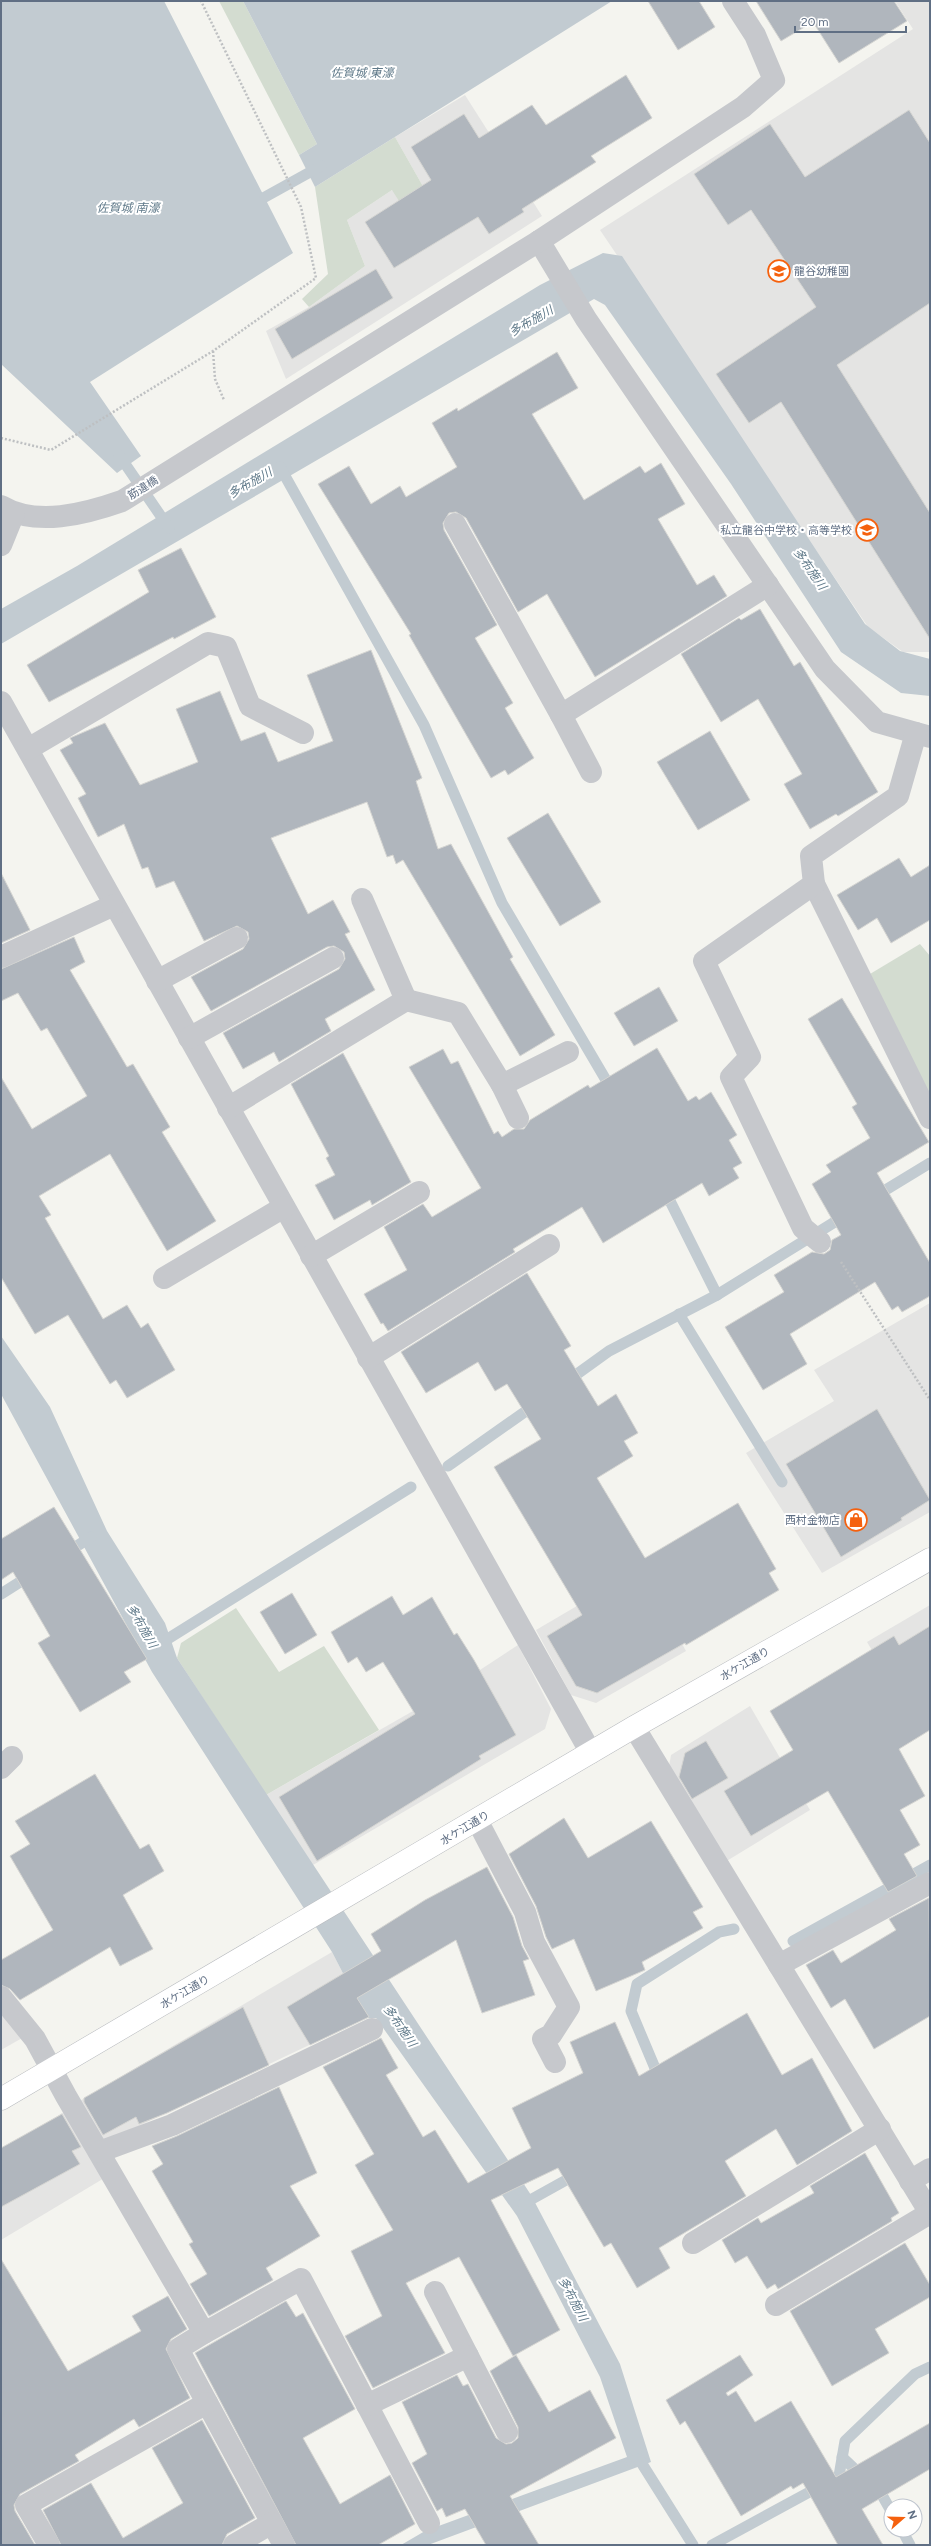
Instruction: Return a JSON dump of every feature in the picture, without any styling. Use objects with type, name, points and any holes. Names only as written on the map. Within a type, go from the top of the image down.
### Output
[{"type":"main road","name":"水ケ江通り","points":[[1,2099],[634,1727],[930,1559]]},
{"type":"street","name":"筋違橋","points":[[7,510],[64,517],[98,510],[122,501],[539,241],[743,107],[774,80],[756,35],[733,1]]},
{"type":"street","points":[[539,241],[582,310],[825,669],[877,722],[923,735],[898,796],[811,856],[814,884],[930,1118]]},
{"type":"street","points":[[1,545],[7,510]]},
{"type":"street","points":[[455,524],[591,772]]},
{"type":"street","points":[[561,715],[768,585]]},
{"type":"street","points":[[28,750],[208,643],[226,647],[250,706],[303,733]]},
{"type":"street","points":[[1,702],[591,1753]]},
{"type":"street","points":[[811,1235],[731,1077],[750,1057],[704,961],[814,884]]},
{"type":"street","points":[[362,899],[406,1000]]},
{"type":"street","points":[[1,957],[114,905]]},
{"type":"street","points":[[157,981],[237,938]]},
{"type":"street","points":[[189,1038],[333,958]]},
{"type":"street","points":[[228,1108],[406,1000],[458,1013],[502,1085],[518,1118]]},
{"type":"street","points":[[502,1085],[568,1052]]},
{"type":"street","points":[[311,1256],[419,1192]]},
{"type":"street","points":[[164,1278],[284,1207]]},
{"type":"street","points":[[368,1358],[549,1244]]},
{"type":"street","points":[[634,1727],[930,2213],[776,2305]]},
{"type":"street","points":[[477,1820],[525,1912],[534,1942],[569,2007],[551,2035],[543,2039],[555,2062]]},
{"type":"street","points":[[779,1965],[930,1883]]},
{"type":"street","points":[[1,1997],[35,2039],[204,2333]]},
{"type":"street","points":[[99,2152],[172,2125],[372,2029]]},
{"type":"street","points":[[694,2243],[880,2129]]},
{"type":"street","points":[[910,2180],[930,2169]]},
{"type":"street","points":[[284,2545],[178,2349],[301,2279],[430,2523]]},
{"type":"street","points":[[435,2292],[507,2432]]},
{"type":"street","points":[[367,2405],[468,2356]]},
{"type":"street","points":[[49,2545],[26,2505],[207,2403]]},
{"type":"street","points":[[234,2545],[272,2523]]},
{"type":"path","points":[[1,438],[51,450],[213,351],[316,278],[301,207],[282,165],[201,1]]},
{"type":"path","points":[[213,351],[214,379],[225,403]]},
{"type":"path","points":[[811,1235],[836,1254],[930,1400]]},
{"type":"shaded area","points":[[219,1],[243,1],[317,144],[299,155]]},
{"type":"shaded area","name":"龍谷幼稚園","points":[[895,1],[930,1],[930,652],[903,652],[868,627],[600,230],[913,29]]},
{"type":"shaded area","points":[[465,95],[542,216],[286,379],[266,331],[309,307],[365,266],[347,220],[392,190],[429,197],[395,137]]},
{"type":"shaded area","points":[[395,137],[429,197],[406,212],[392,190],[347,220],[365,266],[309,307],[302,299],[328,274],[315,187]]},
{"type":"shaded area","points":[[920,944],[930,956],[930,1098],[870,974]]},
{"type":"shaded area","points":[[930,1303],[930,1512],[822,1573],[746,1453],[834,1401],[814,1370]]},
{"type":"shaded area","points":[[640,1569],[686,1651],[596,1703],[571,1695],[536,1630]]},
{"type":"shaded area","points":[[930,1605],[930,1697],[903,1702],[867,1642]]},
{"type":"shaded area","points":[[236,1608],[279,1672],[324,1646],[379,1730],[266,1795],[177,1658],[181,1643]]},
{"type":"shaded area","points":[[518,1645],[551,1709],[545,1729],[313,1865],[266,1795],[448,1691]]},
{"type":"shaded area","points":[[750,1706],[810,1810],[725,1862],[668,1772],[671,1755]]},
{"type":"shaded area","points":[[332,1952],[366,2018],[103,2143],[78,2102]]},
{"type":"shaded area","points":[[1,2012],[24,2037],[1,2050]]},
{"type":"shaded area","points":[[64,2112],[106,2177],[1,2240],[1,2150]]},
{"type":"water","name":"佐賀城 南濠","points":[[1,1],[164,1],[293,253],[90,382],[141,456],[117,473],[1,364]]},
{"type":"water","name":"佐賀城 東濠","points":[[243,1],[612,1],[315,187],[299,155],[317,144]]},
{"type":"water","name":"多布施川","points":[[603,253],[622,256],[865,624],[900,651],[930,659],[930,696],[901,693],[841,652],[731,484],[605,305],[594,299],[1,644],[1,609],[77,566],[540,285]]},
{"type":"water","name":"多布施川","points":[[1,1336],[50,1407],[107,1531],[165,1623],[177,1658],[531,2195],[620,2364],[651,2462],[428,2545],[401,2545],[425,2531],[627,2457],[600,2377],[517,2216],[376,2018],[366,2018],[332,1952],[152,1672],[1,1394]]},
{"type":"building","points":[[648,1],[699,1],[715,27],[678,50]]},
{"type":"building","points":[[756,1],[894,1],[907,21],[839,63],[813,22],[781,41]]},
{"type":"building","points":[[626,75],[652,118],[591,156],[596,162],[522,209],[524,212],[489,234],[478,217],[394,268],[365,222],[431,180],[411,147],[464,114],[479,138],[532,105],[546,125]]},
{"type":"building","points":[[909,110],[930,143],[930,303],[837,365],[930,513],[930,639],[781,402],[749,423],[716,374],[816,307],[751,210],[728,225],[694,174],[770,124],[805,177]]},
{"type":"building","points":[[376,269],[393,298],[292,359],[275,329]]},
{"type":"building","points":[[557,352],[578,388],[532,414],[584,500],[640,466],[645,473],[661,463],[685,504],[658,519],[697,585],[714,575],[727,596],[595,677],[547,594],[518,612],[466,518],[456,512],[449,513],[443,523],[444,530],[497,625],[475,638],[513,703],[505,708],[534,758],[508,775],[505,770],[491,778],[409,635],[411,634],[318,484],[349,466],[371,504],[400,486],[406,497],[457,467],[432,423],[457,408],[458,411]]},
{"type":"building","points":[[181,548],[216,617],[174,639],[173,637],[49,702],[27,665],[149,592],[138,570]]},
{"type":"building","points":[[760,609],[794,666],[800,662],[878,792],[838,816],[836,814],[810,829],[784,784],[802,774],[758,699],[721,722],[681,654],[739,618],[741,620]]},
{"type":"building","points":[[371,650],[422,778],[416,781],[438,849],[451,844],[513,957],[510,959],[555,1035],[520,1056],[403,860],[396,864],[393,855],[387,857],[367,802],[271,838],[308,914],[333,900],[350,932],[345,934],[375,990],[325,1019],[331,1031],[279,1062],[274,1052],[243,1069],[223,1033],[339,969],[345,959],[344,952],[334,946],[327,947],[211,1011],[191,977],[243,949],[249,939],[248,932],[237,926],[204,941],[174,881],[156,888],[148,867],[142,869],[124,824],[98,837],[78,798],[86,794],[60,750],[73,743],[70,738],[105,723],[140,785],[198,762],[176,709],[220,691],[241,741],[265,732],[278,762],[333,741],[307,675]]},
{"type":"building","points":[[710,731],[750,800],[698,830],[657,762]]},
{"type":"building","points":[[548,813],[601,902],[560,926],[507,838]]},
{"type":"building","points":[[899,858],[911,877],[930,865],[930,920],[891,943],[877,918],[858,930],[837,895]]},
{"type":"building","points":[[1,873],[30,930],[1,943]]},
{"type":"building","points":[[74,937],[85,962],[70,970],[127,1067],[133,1064],[170,1127],[162,1132],[216,1221],[167,1251],[110,1154],[39,1196],[51,1215],[45,1218],[103,1319],[127,1305],[141,1328],[148,1323],[175,1370],[127,1398],[116,1380],[110,1384],[68,1315],[35,1334],[1,1277],[1,1077],[32,1129],[87,1096],[47,1028],[41,1031],[18,993],[1,1001],[1,969]]},
{"type":"building","points":[[659,987],[678,1021],[634,1046],[614,1013]]},
{"type":"building","points":[[842,998],[929,1142],[877,1173],[930,1263],[930,1296],[902,1312],[898,1306],[892,1310],[875,1282],[790,1334],[807,1364],[763,1390],[725,1327],[784,1292],[774,1275],[812,1252],[824,1254],[830,1250],[832,1240],[841,1235],[812,1184],[831,1172],[826,1165],[870,1138],[852,1107],[857,1104],[808,1019]]},
{"type":"building","points":[[657,1048],[688,1101],[696,1096],[699,1100],[711,1092],[737,1135],[729,1140],[742,1163],[733,1168],[739,1178],[709,1196],[702,1183],[603,1243],[582,1207],[513,1249],[515,1252],[388,1331],[383,1323],[381,1324],[364,1294],[407,1270],[384,1227],[423,1204],[432,1217],[481,1188],[409,1067],[443,1049],[451,1064],[458,1061],[494,1134],[498,1131],[502,1137],[514,1129],[524,1129],[530,1120],[588,1085],[590,1088]]},
{"type":"building","points":[[343,1053],[411,1182],[372,1205],[370,1200],[334,1220],[315,1185],[335,1175],[326,1158],[329,1156],[291,1084]]},
{"type":"building","points":[[527,1273],[571,1346],[564,1350],[598,1406],[616,1394],[638,1433],[624,1441],[633,1456],[597,1478],[645,1558],[738,1503],[776,1569],[769,1573],[779,1590],[686,1645],[685,1643],[597,1693],[576,1686],[547,1636],[582,1615],[494,1467],[541,1439],[507,1384],[495,1391],[478,1362],[426,1393],[401,1352]]},
{"type":"building","points":[[877,1409],[930,1500],[901,1518],[902,1520],[841,1557],[786,1464]]},
{"type":"building","points":[[54,1507],[147,1659],[124,1672],[131,1682],[80,1712],[38,1643],[50,1636],[13,1572],[1,1580],[1,1539]]},
{"type":"building","points":[[292,1593],[317,1635],[285,1654],[260,1612]]},
{"type":"building","points":[[392,1596],[403,1615],[432,1597],[454,1635],[457,1633],[474,1660],[516,1735],[479,1756],[481,1759],[317,1861],[279,1797],[415,1714],[383,1662],[366,1672],[357,1657],[348,1663],[331,1632]]},
{"type":"building","points":[[930,1626],[930,1730],[899,1749],[925,1796],[900,1810],[920,1845],[904,1854],[917,1876],[888,1892],[828,1791],[751,1836],[724,1791],[793,1750],[770,1711],[894,1636],[899,1645]]},
{"type":"building","points":[[706,1741],[728,1778],[692,1799],[679,1777],[685,1753]]},
{"type":"building","points":[[95,1774],[140,1849],[149,1844],[164,1871],[123,1895],[153,1949],[120,1966],[110,1947],[20,2000],[10,1989],[1,1985],[1,1960],[53,1930],[10,1856],[30,1844],[15,1821]]},
{"type":"building","points":[[564,1818],[588,1858],[651,1821],[703,1907],[693,1912],[703,1928],[642,1962],[645,1970],[596,1991],[574,1939],[552,1949],[546,1937],[536,1906],[509,1854]]},
{"type":"building","points":[[487,1867],[513,1917],[522,1946],[529,1959],[523,1961],[535,1995],[482,2013],[456,1940],[357,1998],[369,2017],[310,2045],[287,2007],[381,1951],[371,1934],[425,1900]]},
{"type":"building","points":[[929,1898],[930,2016],[874,2049],[845,1999],[831,2008],[806,1965],[833,1950],[841,1963],[896,1930],[889,1919]]},
{"type":"building","points":[[243,2007],[269,2065],[167,2113],[139,2124],[136,2117],[103,2135],[84,2102],[84,2098]]},
{"type":"building","points":[[747,2013],[782,2075],[812,2058],[852,2131],[797,2165],[776,2129],[725,2161],[746,2196],[659,2248],[670,2268],[637,2288],[611,2243],[604,2247],[558,2168],[491,2200],[560,2330],[513,2356],[459,2257],[406,2283],[445,2353],[373,2388],[345,2336],[382,2316],[351,2251],[393,2230],[355,2165],[374,2154],[323,2067],[381,2038],[398,2068],[386,2075],[423,2137],[435,2130],[468,2183],[531,2148],[512,2108],[583,2073],[570,2042],[615,2022],[639,2076]]},
{"type":"building","points":[[279,2087],[317,2173],[290,2186],[320,2236],[266,2268],[273,2280],[209,2316],[190,2284],[207,2274],[189,2244],[193,2242],[152,2171],[163,2164],[152,2146],[177,2136]]},
{"type":"building","points":[[62,2114],[81,2147],[72,2151],[80,2164],[1,2207],[1,2148]]},
{"type":"building","points":[[865,2153],[899,2213],[891,2218],[892,2221],[778,2289],[775,2284],[767,2289],[747,2256],[735,2263],[722,2240],[758,2218],[761,2223],[814,2193],[810,2186]]},
{"type":"building","points":[[905,2243],[930,2285],[930,2297],[875,2329],[889,2353],[832,2386],[790,2311]]},
{"type":"building","points":[[1,2259],[68,2371],[141,2331],[132,2316],[168,2296],[187,2329],[171,2339],[166,2349],[190,2398],[139,2427],[134,2419],[75,2455],[79,2461],[20,2494],[14,2505],[15,2511],[35,2545],[1,2545]]},
{"type":"building","points":[[286,2301],[296,2317],[303,2313],[355,2409],[303,2438],[340,2504],[390,2475],[415,2524],[378,2545],[296,2545],[195,2353]]},
{"type":"building","points":[[516,2355],[549,2412],[590,2390],[616,2438],[510,2496],[539,2545],[486,2545],[465,2509],[446,2517],[442,2508],[437,2511],[412,2463],[427,2454],[402,2402],[457,2375],[463,2386],[468,2384],[496,2438],[506,2444],[512,2443],[518,2438],[518,2427],[490,2371]]},
{"type":"building","points":[[740,2355],[753,2375],[726,2393],[728,2396],[736,2391],[755,2422],[791,2401],[836,2477],[930,2423],[930,2469],[862,2509],[883,2545],[838,2545],[803,2483],[793,2489],[791,2486],[741,2516],[685,2421],[680,2425],[666,2400]]},
{"type":"building","points":[[202,2420],[255,2518],[227,2534],[222,2545],[61,2545],[43,2510],[91,2483],[123,2538],[183,2503],[152,2448]]},
{"type":"waterway","points":[[265,197],[321,166]]},
{"type":"waterway","points":[[119,455],[169,528]]},
{"type":"waterway","points":[[280,467],[424,725],[502,903],[613,1092]]},
{"type":"waterway","points":[[874,1197],[930,1163]]},
{"type":"waterway","points":[[664,1189],[717,1295]]},
{"type":"waterway","points":[[566,1382],[609,1351],[717,1295],[846,1215]]},
{"type":"waterway","points":[[679,1314],[782,1482]]},
{"type":"waterway","points":[[448,1466],[536,1404]]},
{"type":"waterway","name":"多布施川","points":[[158,1645],[411,1487]]},
{"type":"waterway","points":[[66,1553],[91,1537]]},
{"type":"waterway","points":[[1,1594],[31,1575]]},
{"type":"waterway","points":[[793,1941],[930,1865]]},
{"type":"waterway","points":[[660,2080],[631,2011],[637,1984],[719,1932],[734,1929]]},
{"type":"waterway","points":[[523,2204],[577,2174]]},
{"type":"waterway","points":[[712,2545],[839,2476],[845,2441],[915,2374],[930,2367]]},
{"type":"waterway","points":[[842,2457],[884,2498]]},
{"type":"waterway","points":[[632,2462],[639,2459],[693,2545]]},
{"type":"waterway","points":[[906,2538],[910,2545]]},
{"type":"place","name":"龍谷幼稚園","points":[[779,271]]},
{"type":"place","name":"私立龍谷中学校・高等学校","points":[[867,530]]},
{"type":"place","name":"西村金物店","points":[[856,1520]]}]
